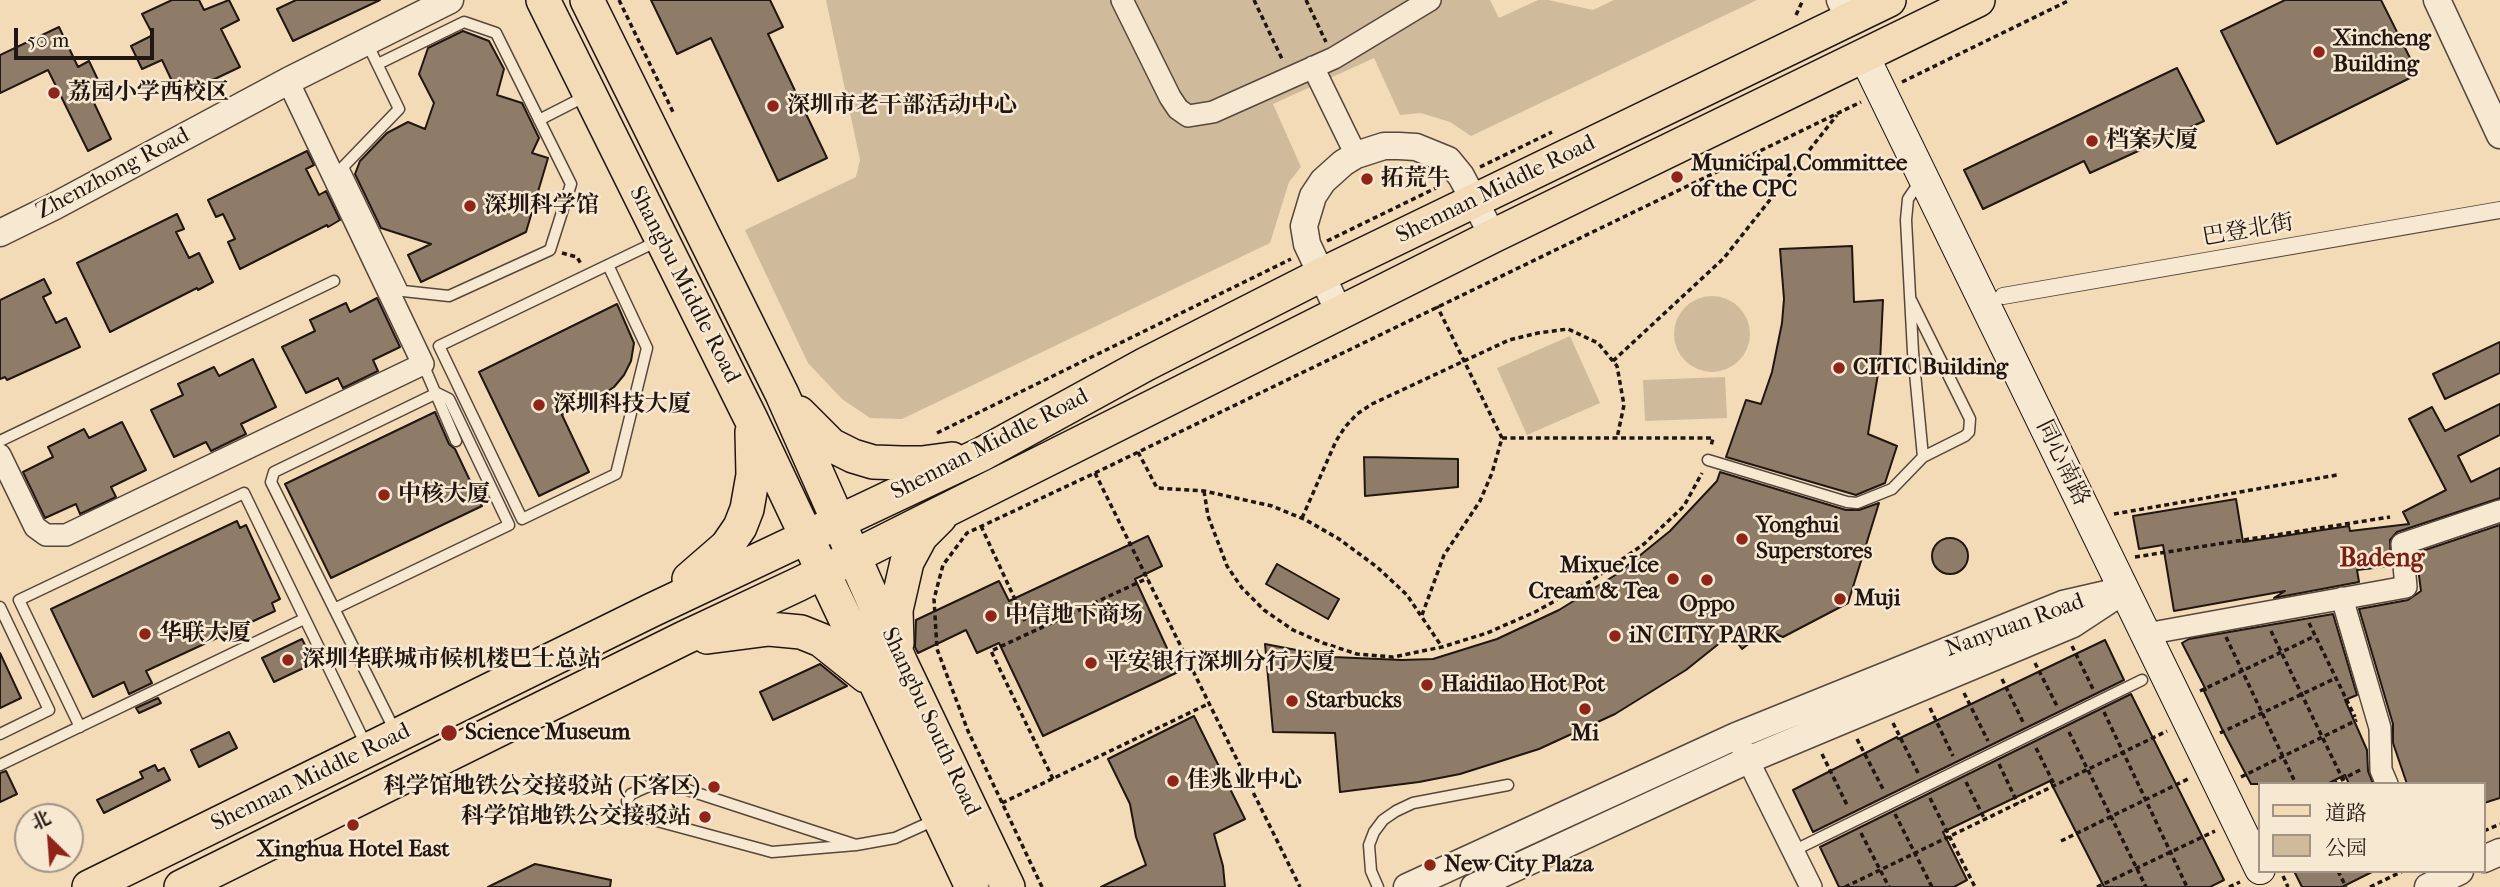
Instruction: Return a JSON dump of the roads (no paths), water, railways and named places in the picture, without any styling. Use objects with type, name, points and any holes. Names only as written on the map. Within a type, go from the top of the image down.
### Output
[{"type":"main road","name":"Shangbu Middle Road","points":[[542,0],[751,419],[823,572]]},
{"type":"main road","name":"Shangbu Middle Road","points":[[587,0],[782,394],[853,556]]},
{"type":"main road","name":"Shennan Middle Road","points":[[89,887],[652,610],[982,454],[1146,365],[1313,258],[1462,191],[1844,10],[1889,0]]},
{"type":"main road","name":"Shennan Middle Road","points":[[181,887],[853,556],[970,515],[1339,312],[1978,0]]},
{"type":"main road","name":"同心南路","points":[[1864,56],[2146,634],[2258,877]]},
{"type":"main road","points":[[782,394],[831,445],[873,462],[922,463],[982,454]]},
{"type":"main road","points":[[652,610],[712,561],[740,527],[754,475],[751,419]]},
{"type":"main road","points":[[901,663],[897,646],[896,610],[907,562],[929,527],[970,515]]},
{"type":"main road","name":"Shangbu South Road","points":[[853,556],[901,663],[1009,887]]},
{"type":"main road","name":"Shangbu South Road","points":[[823,572],[972,887]]},
{"type":"main road","points":[[684,638],[769,629],[801,632],[821,640],[875,685]]},
{"type":"street","name":"Zhenzhong Road","points":[[0,233],[288,81],[372,53],[450,0]]},
{"type":"street","points":[[1122,0],[1170,97],[1178,109],[1188,116],[1213,112],[1334,58],[1430,0]]},
{"type":"street","points":[[2437,0],[2500,135]]},
{"type":"street","points":[[1313,67],[1356,155]]},
{"type":"street","points":[[0,455],[35,527],[46,535],[66,535],[423,363],[288,81]]},
{"type":"street","points":[[1339,312],[1313,258],[1304,226],[1308,211],[1323,181],[1356,155],[1384,146],[1399,146],[1416,147],[1448,160],[1456,169],[1462,191],[1493,236]]},
{"type":"street","name":"巴登北街","points":[[2003,296],[2500,210]]},
{"type":"street","points":[[2146,634],[2406,587],[2402,544],[2500,511]]},
{"type":"street","name":"Nanyuan Road","points":[[1407,887],[1742,748],[2063,604],[2124,590]]},
{"type":"street","points":[[2342,598],[2366,715],[2380,728],[2384,777]]},
{"type":"street","points":[[1742,748],[1811,887]]},
{"type":"street","name":"Nanyuan Road","points":[[1474,887],[1742,748]]},
{"type":"street","points":[[2431,880],[2454,873]]},
{"type":"lane","points":[[464,22],[496,33],[571,184],[550,250],[449,296],[402,290],[343,167],[399,108],[372,53],[464,22]]},
{"type":"lane","points":[[539,120],[589,94]]},
{"type":"lane","points":[[1923,178],[1913,189],[1906,209],[1923,457]]},
{"type":"lane","points":[[608,265],[647,348],[616,474],[522,519],[439,346],[660,240]]},
{"type":"lane","points":[[0,441],[334,281]]},
{"type":"lane","points":[[1708,460],[1857,503],[1892,489],[1923,457],[1965,436],[1971,426],[1961,400],[1911,300]]},
{"type":"lane","points":[[423,363],[456,441]]},
{"type":"lane","points":[[334,609],[271,482],[274,472],[437,393]]},
{"type":"lane","points":[[334,609],[509,525],[449,400],[437,393]]},
{"type":"lane","points":[[80,727],[19,600],[244,493],[304,619],[383,742]]},
{"type":"lane","points":[[313,556],[329,590],[383,742]]},
{"type":"lane","points":[[0,607],[50,710],[0,734]]},
{"type":"lane","points":[[0,765],[304,619]]},
{"type":"lane","points":[[1793,851],[2142,680]]},
{"type":"lane","points":[[856,845],[660,780],[631,794],[627,801],[629,810],[635,815],[772,852],[856,845],[895,838],[939,817]]},
{"type":"lane","points":[[1378,887],[1371,871],[1369,845],[1383,820],[1413,803],[1507,785]]},
{"type":"place","name":"Xincheng Building","points":[[2319,52]]},
{"type":"place","name":"荔园小学西校区","points":[[54,93]]},
{"type":"place","name":"深圳市老干部活动中心","points":[[773,106]]},
{"type":"place","name":"档案大厦","points":[[2092,141]]},
{"type":"place","name":"Municipal Committee of the CPC","points":[[1677,177]]},
{"type":"place","name":"拓荒牛","points":[[1367,179]]},
{"type":"place","name":"深圳科学馆","points":[[470,206]]},
{"type":"place","name":"CITIC Building","points":[[1839,368]]},
{"type":"place","name":"深圳科技大厦","points":[[539,405]]},
{"type":"place","name":"中核大厦","points":[[384,495]]},
{"type":"place","name":"Yonghui Superstores","points":[[1742,539]]},
{"type":"place","name":"Mixue Ice Cream & Tea","points":[[1673,579]]},
{"type":"place","name":"Oppo","points":[[1707,580]]},
{"type":"place","name":"Muji","points":[[1840,599]]},
{"type":"place","name":"中信地下商场","points":[[991,616]]},
{"type":"place","name":"华联大厦","points":[[145,634]]},
{"type":"place","name":"iN CITY PARK","points":[[1615,636]]},
{"type":"place","name":"深圳华联城市候机楼巴士总站","points":[[288,660]]},
{"type":"place","name":"平安银行深圳分行大厦","points":[[1091,663]]},
{"type":"place","name":"Haidilao Hot Pot","points":[[1427,685]]},
{"type":"place","name":"Starbucks","points":[[1292,701]]},
{"type":"place","name":"Mi","points":[[1585,709]]},
{"type":"place","name":"Science Museum","points":[[449,733]]},
{"type":"place","name":"佳兆业中心","points":[[1173,781]]},
{"type":"place","name":"科学馆地铁公交接驳站 (下客区)","points":[[714,787]]},
{"type":"place","name":"科学馆地铁公交接驳站","points":[[705,817]]},
{"type":"place","name":"Xinghua Hotel East","points":[[353,825]]},
{"type":"place","name":"New City Plaza","points":[[1430,865]]},
{"type":"district","name":"Badeng","points":[[2382,560]]}]
